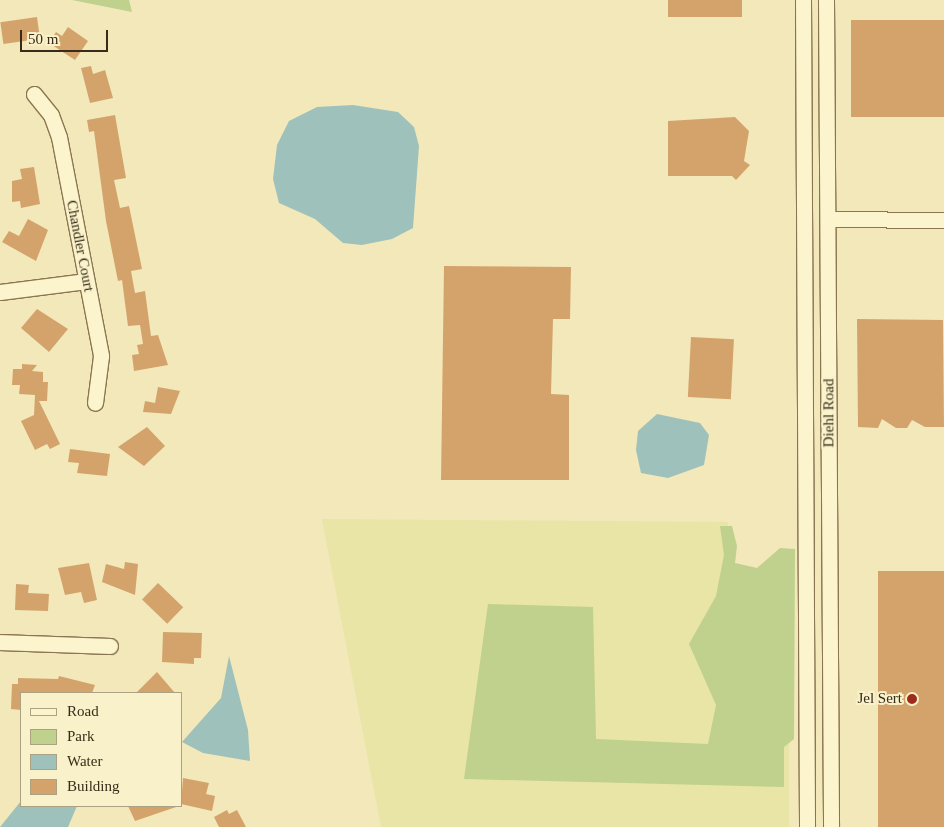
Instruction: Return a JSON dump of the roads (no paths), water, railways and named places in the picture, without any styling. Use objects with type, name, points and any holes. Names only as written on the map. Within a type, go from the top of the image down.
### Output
[{"type":"street","name":"Diehl Road","points":[[802,0],[806,827]]},
{"type":"street","name":"Diehl Road","points":[[826,0],[831,827]]},
{"type":"street","name":"Chandler Court","points":[[34,94],[51,116],[59,136],[103,367],[95,403]]},
{"type":"street","points":[[828,219],[944,220]]},
{"type":"street","points":[[0,292],[86,281]]},
{"type":"street","points":[[0,642],[110,646]]},
{"type":"water","points":[[353,105],[398,112],[414,127],[419,146],[413,228],[392,239],[362,245],[343,243],[315,219],[279,203],[273,179],[277,145],[289,121],[317,107]]},
{"type":"water","points":[[657,414],[700,423],[709,435],[704,465],[668,478],[641,473],[636,450],[638,431]]},
{"type":"water","points":[[229,656],[248,730],[250,761],[203,753],[182,742],[221,698]]},
{"type":"water","points":[[20,802],[20,807],[77,807],[68,827],[0,827]]},
{"type":"place","name":"Jel Sert","points":[[912,699]]}]
